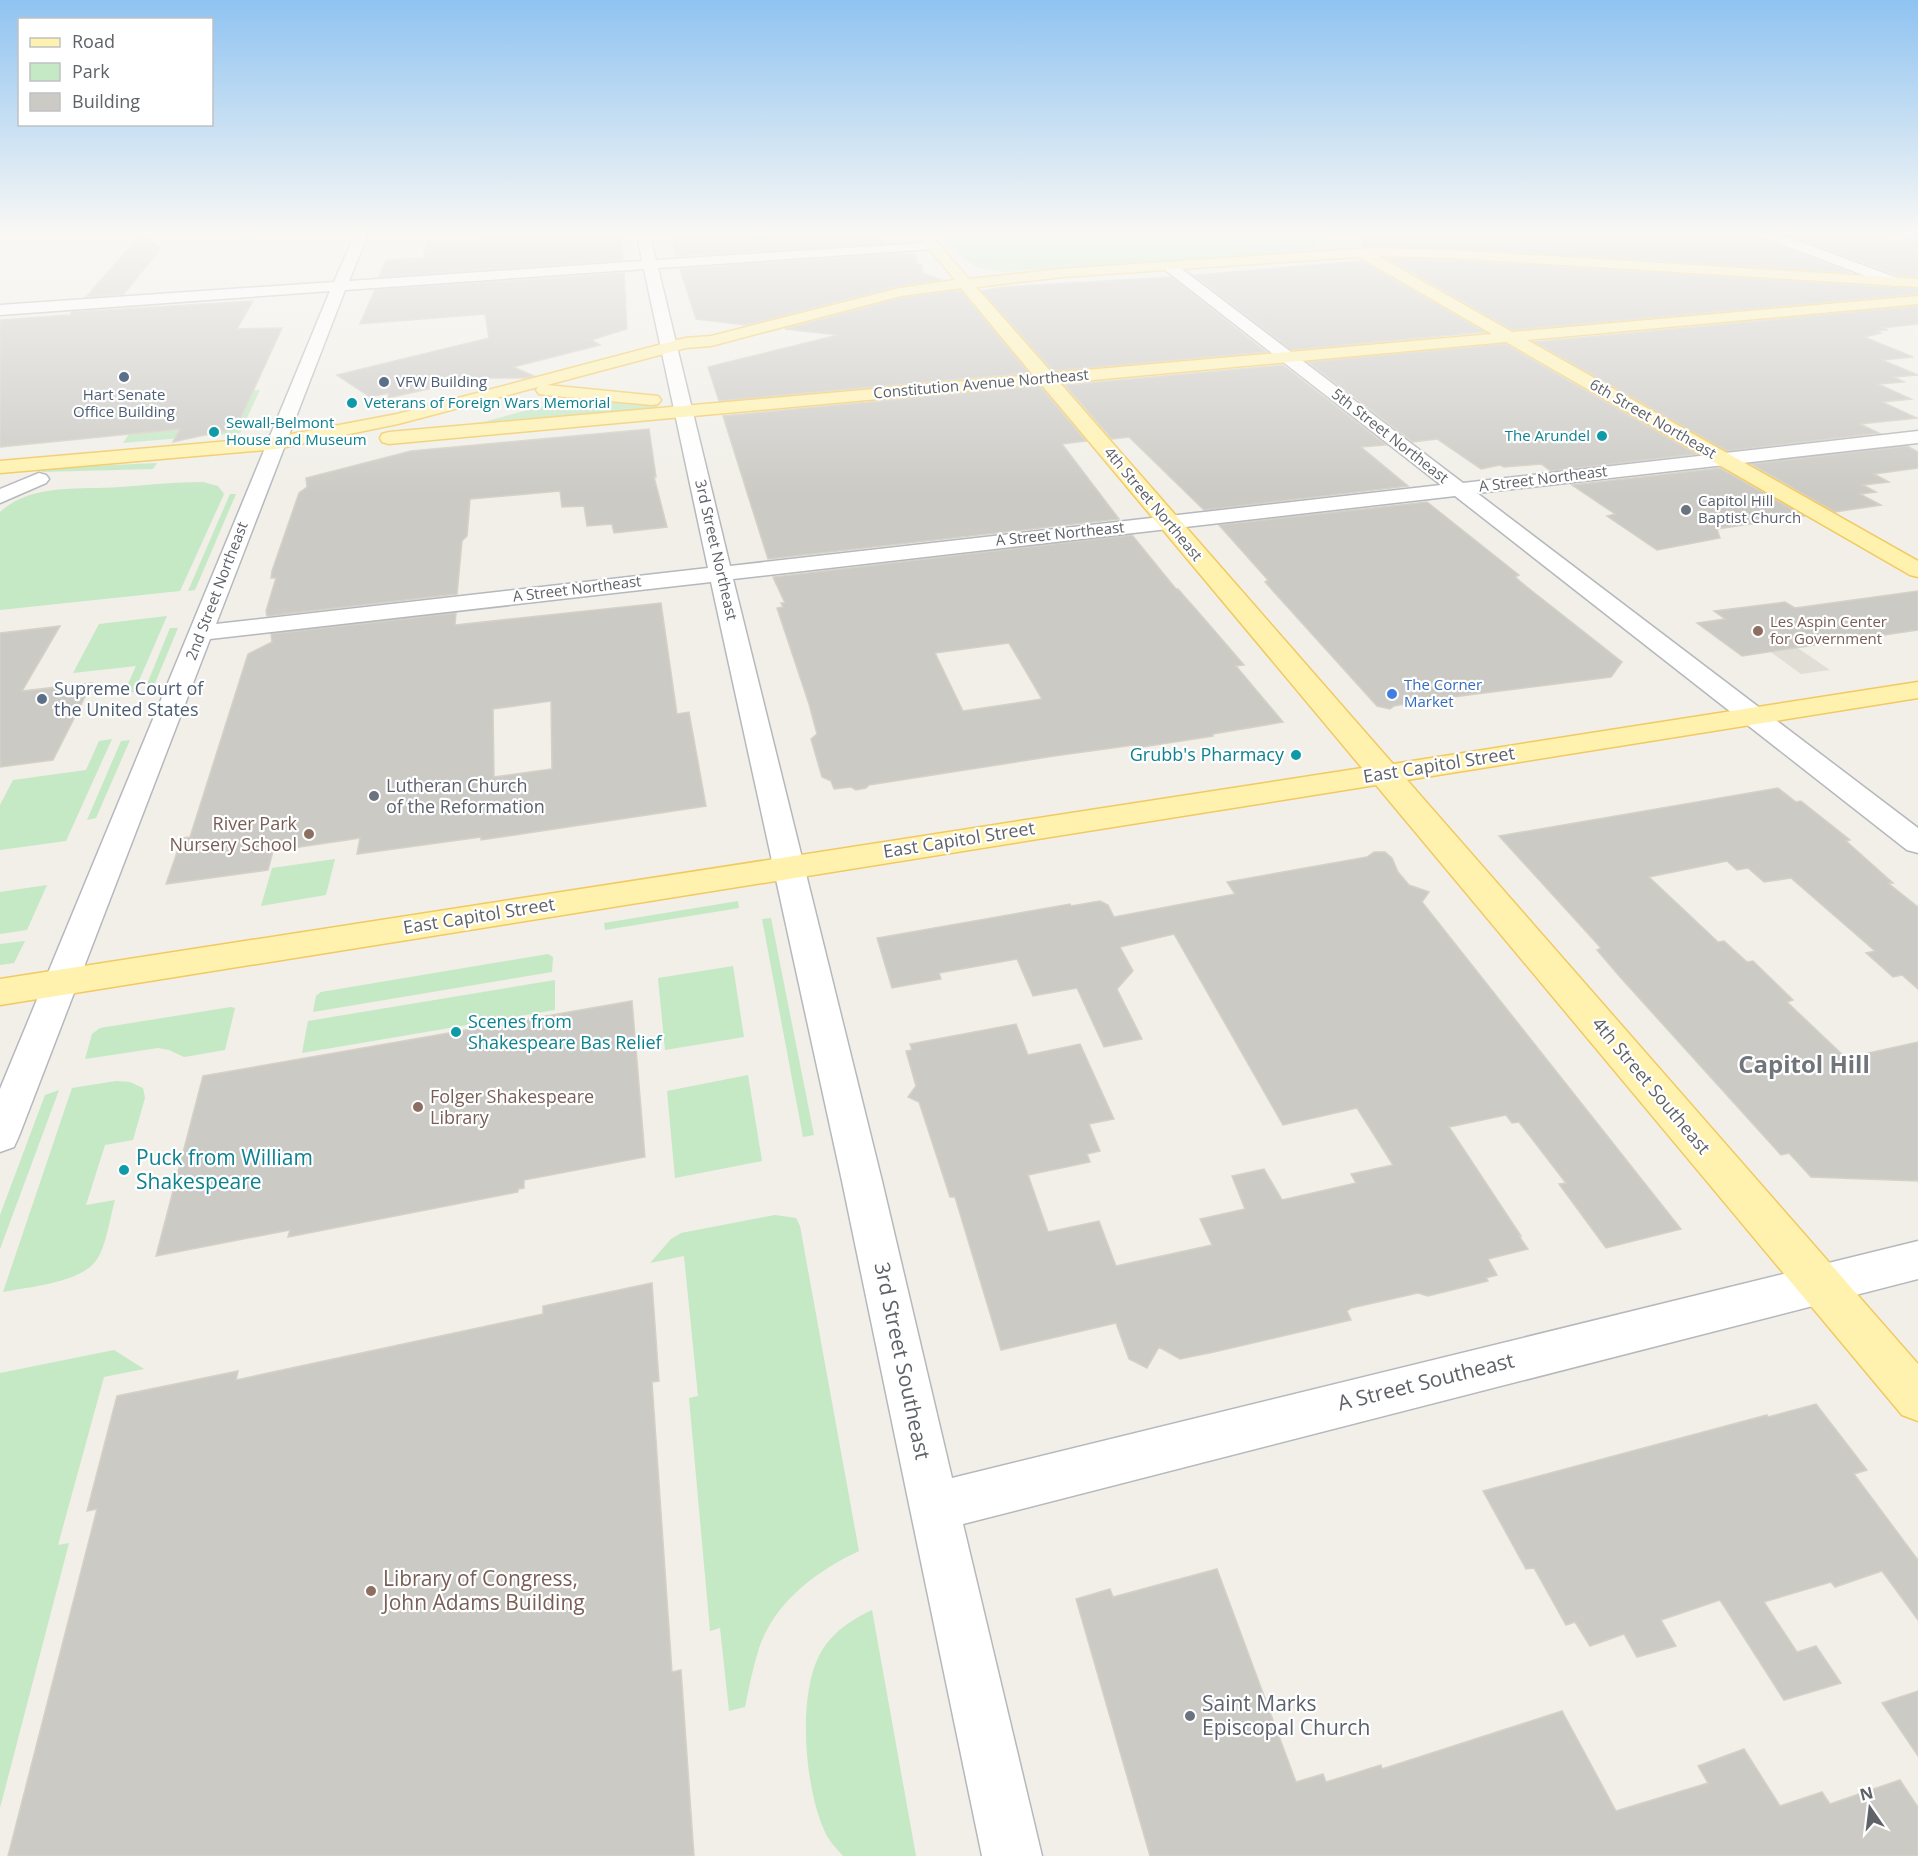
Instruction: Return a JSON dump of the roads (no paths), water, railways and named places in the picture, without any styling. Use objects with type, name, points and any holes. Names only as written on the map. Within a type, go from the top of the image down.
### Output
[{"type":"main road","points":[[264,457],[497,393],[790,321]]},
{"type":"main road","name":"4th Street Northeast","points":[[997,321],[1383,773]]},
{"type":"main road","name":"6th Street Northeast","points":[[1481,321],[1918,570]]},
{"type":"main road","name":"Constitution Avenue Northeast","points":[[370,440],[683,407],[761,404],[1691,321]]},
{"type":"main road","points":[[0,467],[264,457],[370,440],[572,391],[670,352]]},
{"type":"main road","name":"Constitution Avenue Northeast","points":[[497,393],[572,391],[683,407]]},
{"type":"main road","points":[[0,480],[99,478]]},
{"type":"main road","name":"East Capitol Street","points":[[0,992],[1918,690]]},
{"type":"main road","name":"4th Street Southeast","points":[[1383,773],[1918,1399]]},
{"type":"street","name":"2nd Street Northeast","points":[[0,1136],[202,633],[264,457],[324,321]]},
{"type":"street","name":"3rd Street Northeast","points":[[663,321],[788,867]]},
{"type":"street","name":"5th Street Northeast","points":[[1240,321],[1918,843]]},
{"type":"street","name":"A Street Northeast","points":[[202,633],[1918,436]]},
{"type":"street","points":[[0,496],[39,479]]},
{"type":"street","name":"3rd Street Southeast","points":[[788,867],[862,1181],[1011,1856]]},
{"type":"street","name":"A Street Southeast","points":[[934,1507],[1918,1260]]},
{"type":"place","name":"Hart Senate Office Building","points":[[124,377]]},
{"type":"place","name":"VFW Building","points":[[384,382]]},
{"type":"place","name":"Veterans of Foreign Wars Memorial","points":[[352,403]]},
{"type":"place","name":"Sewall-Belmont House and Museum","points":[[214,432]]},
{"type":"place","name":"The Arundel","points":[[1602,436]]},
{"type":"place","name":"Capitol Hill Baptist Church","points":[[1686,510]]},
{"type":"place","name":"Les Aspin Center for Government","points":[[1758,631]]},
{"type":"place","name":"The Corner Market","points":[[1392,694]]},
{"type":"place","name":"Supreme Court of the United States","points":[[42,699]]},
{"type":"place","name":"Grubb's Pharmacy","points":[[1296,755]]},
{"type":"place","name":"Lutheran Church of the Reformation","points":[[374,796]]},
{"type":"place","name":"River Park Nursery School","points":[[309,834]]},
{"type":"place","name":"Scenes from Shakespeare Bas Relief","points":[[456,1032]]},
{"type":"place","name":"Folger Shakespeare Library","points":[[418,1107]]},
{"type":"place","name":"Puck from William Shakespeare","points":[[124,1170]]},
{"type":"place","name":"Library of Congress, John Adams Building","points":[[371,1591]]},
{"type":"place","name":"Saint Marks Episcopal Church","points":[[1190,1716]]},
{"type":"district","name":"Capitol Hill","points":[[1804,1065]]}]
